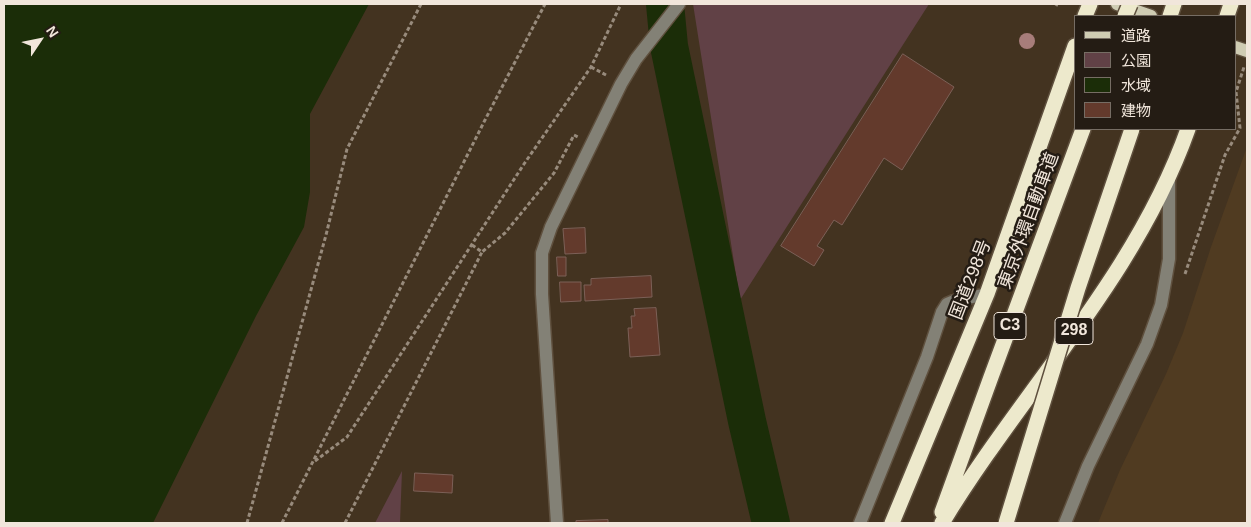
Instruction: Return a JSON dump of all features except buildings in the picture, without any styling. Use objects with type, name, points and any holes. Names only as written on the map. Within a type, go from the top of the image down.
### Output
[{"type":"highway","name":"国道298号","points":[[892,523],[986,294],[1074,49]]},
{"type":"highway","name":"東京外環自動車道","points":[[941,523],[990,377],[1083,130]]},
{"type":"highway","points":[[1006,523],[1075,297],[1132,130]]},
{"type":"highway","name":"298","points":[[941,523],[1117,270],[1149,217],[1188,130]]},
{"type":"main road","points":[[1117,4],[1148,15]]},
{"type":"street","points":[[557,523],[542,253],[551,227],[621,84],[636,59],[679,4]]},
{"type":"street","points":[[1066,523],[1088,466],[1147,344],[1161,305],[1170,259],[1169,172]]},
{"type":"street","points":[[860,523],[927,357],[942,312],[947,304],[954,300],[986,294]]},
{"type":"path","points":[[247,523],[326,235],[347,149],[421,4]]},
{"type":"path","points":[[282,523],[545,4]]},
{"type":"path","points":[[313,463],[347,437],[524,164],[591,67],[621,4]]},
{"type":"path","points":[[1240,128],[1236,92],[1242,74]]},
{"type":"path","points":[[345,523],[482,252],[505,233],[554,173],[574,135],[591,144]]},
{"type":"path","points":[[472,245],[482,252]]},
{"type":"shaded area","points":[[1247,147],[1247,523],[1098,523],[1120,470],[1166,374],[1183,333],[1211,247]]},
{"type":"green space","points":[[693,4],[929,4],[740,300]]},
{"type":"green space","points":[[402,471],[400,523],[375,523]]},
{"type":"water","points":[[4,4],[369,4],[310,114],[310,192],[304,227],[256,316],[153,523],[4,523]]},
{"type":"waterway","points":[[665,4],[669,46],[747,421],[771,523]]}]
